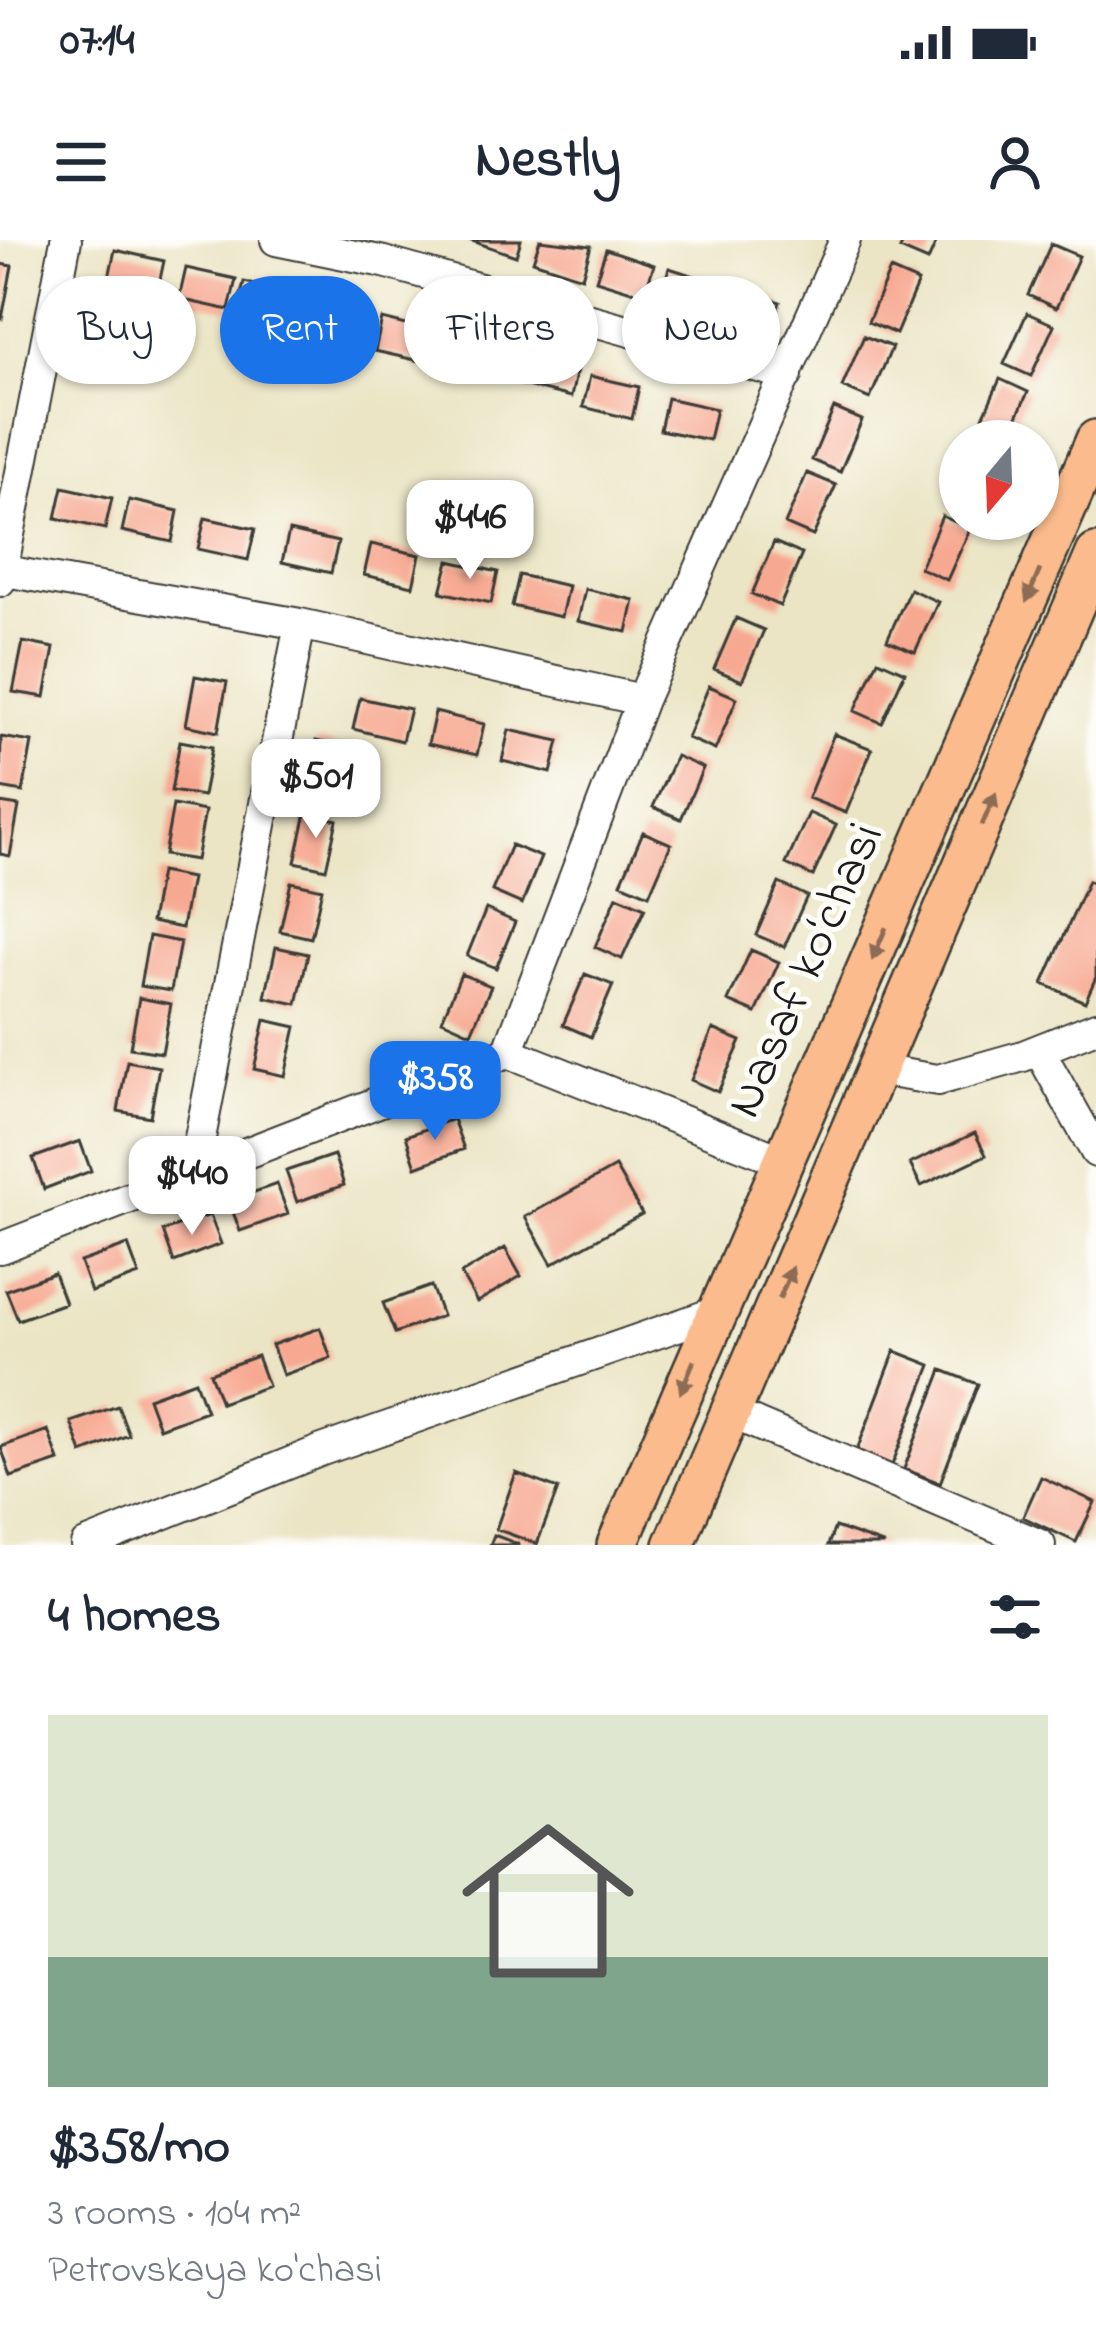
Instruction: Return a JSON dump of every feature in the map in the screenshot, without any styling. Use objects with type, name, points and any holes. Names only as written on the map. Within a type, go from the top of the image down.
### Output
[{"type":"main road","name":"Nasaf ko‘chasi","points":[[617,1545],[1096,440]]},
{"type":"main road","name":"Nasaf ko‘chasi","points":[[674,1545],[1096,554]]},
{"type":"street","points":[[66,240],[1,574],[300,624],[642,700]]},
{"type":"street","points":[[276,240],[384,262],[787,375]]},
{"type":"street","points":[[508,1052],[642,700],[845,240]]},
{"type":"street","points":[[193,1174],[300,624]]},
{"type":"street","points":[[877,1070],[938,1080],[1039,1050],[1096,1027]]},
{"type":"street","points":[[1039,1050],[1096,1151]]},
{"type":"street","points":[[0,1248],[508,1052],[783,1162]]},
{"type":"street","points":[[86,1545],[322,1450],[714,1313]]},
{"type":"street","points":[[731,1413],[1040,1545]]},
{"type":"building","points":[[469,240],[521,240],[516,256]]},
{"type":"building","points":[[540,240],[591,246],[582,276],[533,261]]},
{"type":"building","points":[[904,240],[937,240],[928,261],[900,249]]},
{"type":"building","points":[[1051,244],[1079,256],[1056,308],[1028,295]]},
{"type":"building","points":[[606,249],[654,265],[650,276],[622,276],[622,288],[598,281]]},
{"type":"building","points":[[115,250],[164,261],[161,276],[109,276]]},
{"type":"building","points":[[0,264],[12,266],[2,319],[0,319]]},
{"type":"building","points":[[186,268],[222,276],[220,308],[196,303],[196,276],[184,276]]},
{"type":"building","points":[[669,268],[695,276],[667,276]]},
{"type":"building","points":[[890,270],[918,282],[896,334],[868,322]]},
{"type":"building","points":[[1027,313],[1054,325],[1031,376],[1004,364]]},
{"type":"building","points":[[382,319],[404,324],[404,358],[380,352]]},
{"type":"building","points":[[864,336],[892,347],[870,399],[842,387]]},
{"type":"building","points":[[598,378],[639,387],[632,419],[583,407],[588,384],[598,384]]},
{"type":"building","points":[[1000,379],[1028,392],[1015,420],[982,420]]},
{"type":"building","points":[[522,384],[574,384],[571,397]]},
{"type":"building","points":[[667,398],[716,409],[709,440],[660,430]]},
{"type":"building","points":[[834,408],[862,420],[840,472],[812,460]]},
{"type":"building","points":[[807,473],[836,485],[813,536],[785,524]]},
{"type":"building","points":[[63,487],[112,498],[105,529],[56,518]]},
{"type":"building","points":[[129,500],[178,511],[172,542],[122,531]]},
{"type":"building","points":[[205,518],[255,529],[248,560],[198,549]]},
{"type":"building","points":[[939,523],[939,540],[965,540],[947,580],[920,568]]},
{"type":"building","points":[[289,531],[338,542],[331,573],[282,562]]},
{"type":"building","points":[[774,542],[802,554],[780,606],[752,594]]},
{"type":"building","points":[[371,544],[420,555],[413,586],[364,575]]},
{"type":"building","points":[[449,561],[498,572],[491,603],[441,592]]},
{"type":"building","points":[[519,575],[568,586],[561,617],[512,606]]},
{"type":"building","points":[[585,589],[634,600],[627,632],[578,621]]},
{"type":"building","points":[[910,589],[938,602],[915,652],[887,640]]},
{"type":"building","points":[[736,618],[764,630],[742,681],[714,669]]},
{"type":"building","points":[[23,642],[54,648],[45,697],[13,692]]},
{"type":"building","points":[[878,660],[905,672],[882,723],[855,711]]},
{"type":"building","points":[[195,676],[227,682],[218,732],[186,725]]},
{"type":"building","points":[[709,686],[737,698],[715,750],[687,738]]},
{"type":"building","points":[[360,698],[410,709],[402,741],[353,729]]},
{"type":"building","points":[[435,712],[484,724],[477,755],[428,744]]},
{"type":"building","points":[[509,730],[559,741],[551,773],[502,761]]},
{"type":"building","points":[[834,734],[872,749],[846,813],[808,798]]},
{"type":"building","points":[[1,737],[32,742],[23,792],[0,788]]},
{"type":"building","points":[[180,741],[212,747],[203,796],[171,791]]},
{"type":"building","points":[[316,741],[347,749],[336,798],[305,790]]},
{"type":"building","points":[[676,756],[703,768],[681,819],[653,807]]},
{"type":"building","points":[[0,803],[19,806],[10,856],[0,854]]},
{"type":"building","points":[[173,805],[205,811],[196,860],[164,855]]},
{"type":"building","points":[[306,813],[337,820],[326,869],[295,862]]},
{"type":"building","points":[[809,813],[836,825],[813,876],[786,864]]},
{"type":"building","points":[[643,832],[671,844],[649,895],[621,883]]},
{"type":"building","points":[[511,845],[541,857],[522,904],[492,891]]},
{"type":"building","points":[[160,872],[191,878],[182,928],[151,922]]},
{"type":"building","points":[[1088,881],[1096,884],[1096,977],[1085,1002],[1043,984]]},
{"type":"building","points":[[291,882],[322,889],[311,938],[280,931]]},
{"type":"building","points":[[779,883],[807,896],[784,947],[756,935]]},
{"type":"building","points":[[617,896],[645,908],[622,959],[595,947]]},
{"type":"building","points":[[486,909],[515,922],[496,968],[467,956]]},
{"type":"building","points":[[149,936],[180,942],[171,991],[140,986]]},
{"type":"building","points":[[276,947],[308,954],[297,1004],[265,997]]},
{"type":"building","points":[[751,950],[779,962],[756,1013],[728,1001]]},
{"type":"building","points":[[461,974],[491,986],[471,1033],[442,1020]]},
{"type":"building","points":[[585,974],[613,985],[591,1037],[563,1025]]},
{"type":"building","points":[[139,998],[171,1004],[162,1053],[130,1048]]},
{"type":"building","points":[[265,1020],[296,1027],[285,1076],[254,1069]]},
{"type":"building","points":[[713,1029],[741,1041],[718,1092],[691,1080]]},
{"type":"building","points":[[127,1061],[159,1067],[150,1117],[118,1111]]},
{"type":"building","points":[[453,1119],[464,1149],[416,1167],[406,1136]]},
{"type":"building","points":[[975,1133],[986,1155],[921,1186],[910,1164]]},
{"type":"building","points":[[80,1141],[91,1171],[44,1189],[33,1158]]},
{"type":"building","points":[[334,1155],[344,1185],[297,1202],[286,1171]]},
{"type":"building","points":[[615,1167],[642,1214],[552,1264],[525,1217]]},
{"type":"building","points":[[277,1184],[288,1214],[240,1231],[229,1201]]},
{"type":"building","points":[[210,1215],[221,1244],[174,1262],[163,1231]]},
{"type":"building","points":[[128,1245],[139,1275],[91,1292],[80,1262]]},
{"type":"building","points":[[505,1248],[521,1276],[477,1302],[461,1274]]},
{"type":"building","points":[[54,1273],[65,1303],[18,1320],[6,1290]]},
{"type":"building","points":[[431,1286],[442,1316],[395,1333],[383,1303]]},
{"type":"building","points":[[320,1328],[331,1358],[283,1375],[272,1345]]},
{"type":"building","points":[[895,1351],[931,1365],[892,1465],[857,1450]]},
{"type":"building","points":[[257,1356],[268,1386],[221,1403],[210,1373]]},
{"type":"building","points":[[942,1370],[978,1384],[940,1483],[904,1469]]},
{"type":"building","points":[[195,1381],[206,1411],[159,1428],[148,1398]]},
{"type":"building","points":[[118,1406],[129,1435],[82,1453],[71,1422]]},
{"type":"building","points":[[48,1430],[59,1461],[11,1477],[1,1447]]},
{"type":"building","points":[[516,1473],[558,1489],[537,1544],[496,1529]]},
{"type":"building","points":[[1041,1477],[1095,1502],[1076,1542],[1023,1517]]},
{"type":"building","points":[[835,1527],[883,1544],[883,1545],[828,1545]]},
{"type":"building","points":[[494,1535],[518,1544],[518,1545],[490,1545]]}]
